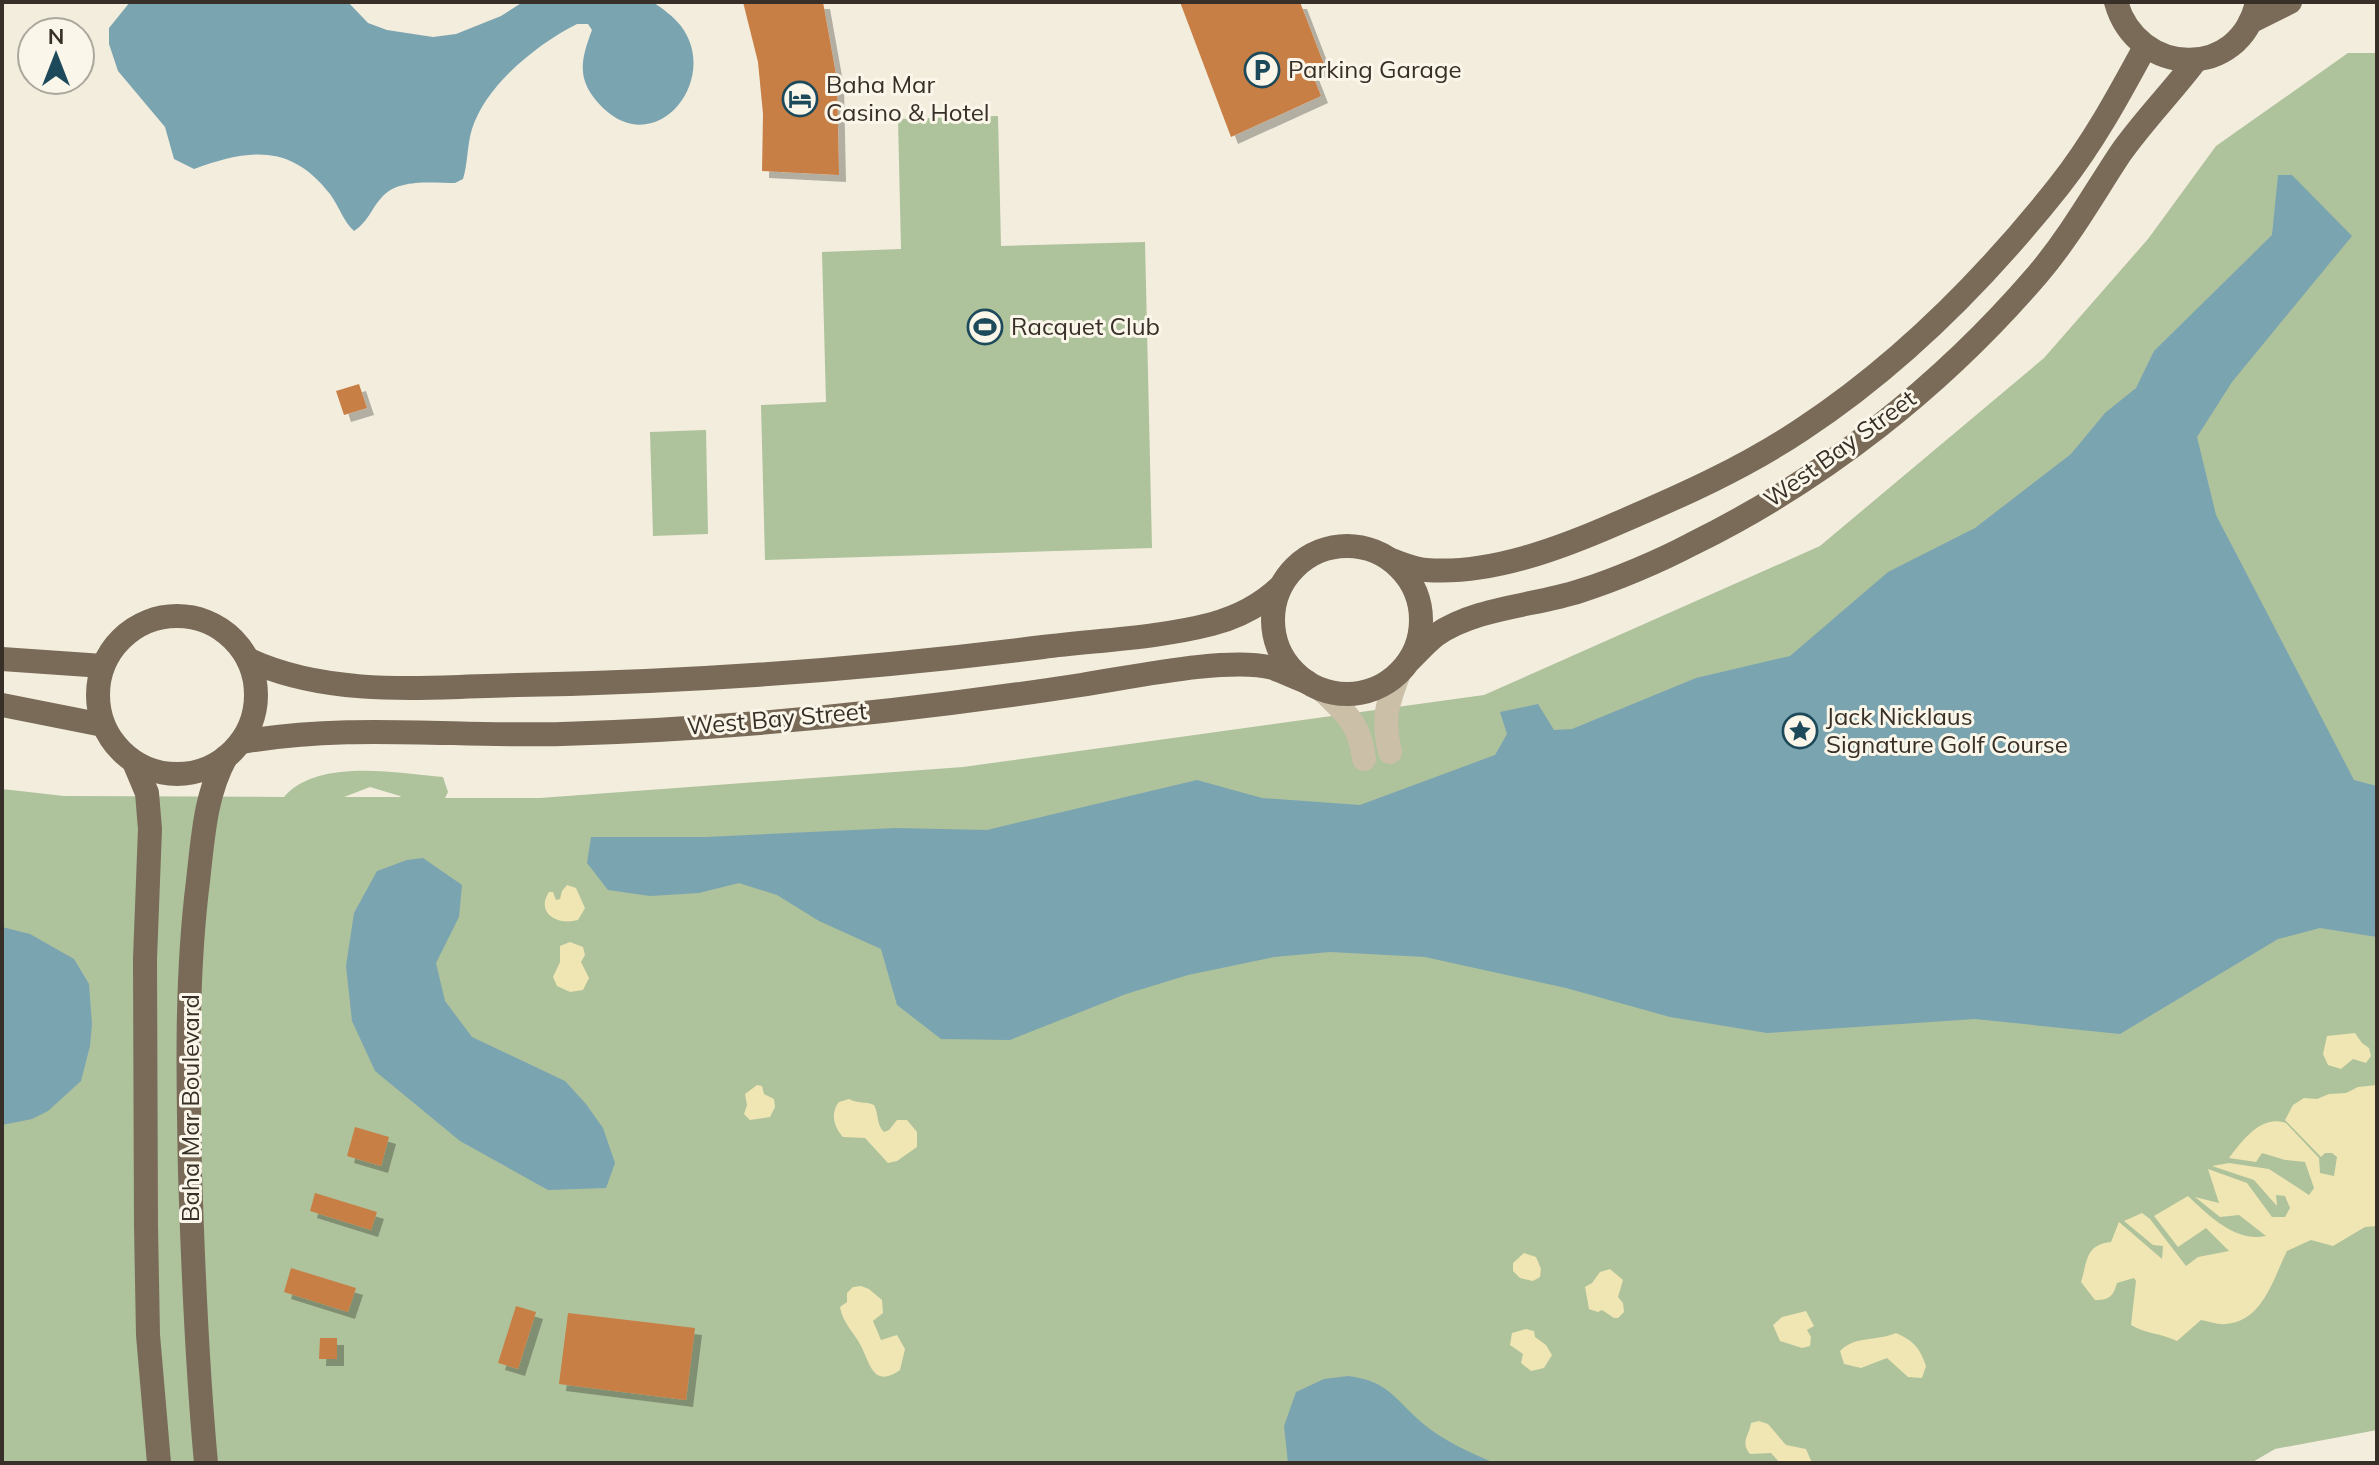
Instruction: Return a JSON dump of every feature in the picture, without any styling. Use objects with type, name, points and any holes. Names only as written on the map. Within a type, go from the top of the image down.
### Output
[{"type":"main road","points":[[2116,2],[2125,25],[2145,47],[2162,56],[2196,60],[2224,50],[2235,42],[2253,12],[2290,2]]},
{"type":"main road","name":"West Bay Street","points":[[1391,560],[1423,570],[1451,571],[1534,554],[1598,532],[1699,488],[1801,430],[1899,356],[1987,271],[2060,184],[2109,113],[2145,47]]},
{"type":"main road","name":"West Bay Street","points":[[1405,667],[1435,636],[1454,626],[1479,616],[1581,591],[1691,545],[1793,488],[1886,422],[1968,350],[2038,274],[2077,225],[2121,154],[2196,60]]},
{"type":"main road","points":[[1354,546],[1391,560],[1409,579],[1421,610],[1421,629],[1405,667],[1371,691],[1338,694],[1314,686],[1289,666],[1277,645],[1273,622],[1280,587],[1303,561],[1331,548],[1354,546]]},
{"type":"main road","name":"West Bay Street","points":[[249,660],[287,675],[329,683],[414,688],[630,683],[899,665],[1213,624],[1260,605],[1280,587]]},
{"type":"main road","points":[[170,616],[196,618],[216,625],[236,641],[249,660],[256,701],[252,723],[234,750],[205,770],[182,774],[157,772],[134,762],[117,747],[103,725],[97,696],[103,666],[110,652],[127,633],[155,619],[170,616]]},
{"type":"main road","points":[[2,659],[103,666]]},
{"type":"main road","name":"West Bay Street","points":[[234,750],[285,734],[345,730],[509,735],[650,731],[978,700],[1191,668],[1243,665],[1271,668],[1314,686]]},
{"type":"main road","points":[[2,705],[103,725]]},
{"type":"main road","name":"Baha Mar Boulevard","points":[[206,1463],[197,1374],[191,1258],[190,987],[194,913],[206,815],[217,774],[234,750]]},
{"type":"main road","name":"Baha Mar Boulevard","points":[[134,762],[147,793],[150,829],[145,959],[146,1242],[148,1335],[159,1463]]},
{"type":"street","points":[[1390,752],[1384,722],[1386,707],[1405,667]]},
{"type":"street","points":[[1314,686],[1349,716],[1358,729],[1364,759]]},
{"type":"green space","name":"Jack Nicklaus Signature Golf Course","points":[[2348,53],[2377,53],[2377,1430],[2275,1449],[2251,1463],[2,1463],[2,789],[64,796],[284,797],[299,785],[317,777],[337,772],[381,771],[443,777],[448,792],[445,798],[540,798],[963,767],[1484,695],[1820,546],[2044,358],[2148,239],[2216,146]],"holes":[[[370,787],[401,797],[344,797]]]},
{"type":"green space","name":"Racquet Club","points":[[998,116],[1001,246],[1145,242],[1152,548],[765,560],[761,405],[826,402],[822,252],[901,249],[898,119]]},
{"type":"green space","points":[[706,430],[708,534],[653,536],[650,432]]},
{"type":"sand","points":[[567,885],[576,888],[585,908],[578,920],[556,919],[545,906],[549,892],[553,892],[556,900],[560,899]]},
{"type":"sand","points":[[570,942],[583,947],[585,955],[581,962],[589,978],[583,990],[570,992],[557,986],[553,977],[560,962],[560,946]]},
{"type":"sand","points":[[2355,1033],[2369,1048],[2371,1056],[2366,1063],[2353,1059],[2341,1069],[2328,1065],[2323,1054],[2327,1036]]},
{"type":"sand","points":[[757,1085],[762,1086],[764,1094],[774,1099],[775,1107],[770,1117],[750,1120],[744,1114],[747,1105],[745,1094]]},
{"type":"sand","points":[[2377,1085],[2377,1226],[2365,1227],[2333,1246],[2311,1240],[2287,1251],[2265,1297],[2249,1315],[2226,1324],[2201,1320],[2177,1341],[2131,1325],[2134,1278],[2117,1283],[2110,1297],[2100,1300],[2095,1300],[2081,1282],[2092,1250],[2111,1242],[2119,1222],[2162,1259],[2163,1246],[2153,1245],[2124,1221],[2142,1213],[2186,1266],[2198,1257],[2229,1251],[2206,1228],[2178,1247],[2154,1216],[2188,1196],[2223,1226],[2244,1235],[2266,1236],[2239,1215],[2220,1217],[2195,1197],[2219,1203],[2208,1169],[2247,1183],[2272,1217],[2285,1217],[2290,1208],[2285,1196],[2276,1195],[2277,1206],[2254,1180],[2212,1166],[2229,1163],[2269,1169],[2309,1195],[2314,1188],[2305,1162],[2262,1153],[2256,1162],[2229,1158],[2253,1131],[2268,1122],[2277,1121],[2286,1123],[2319,1158],[2320,1173],[2334,1176],[2337,1157],[2325,1153],[2321,1157],[2285,1120],[2293,1105],[2304,1098],[2317,1099]]},
{"type":"sand","points":[[849,1099],[874,1105],[884,1132],[897,1120],[907,1120],[917,1132],[917,1147],[897,1161],[888,1163],[865,1138],[843,1137],[837,1129],[834,1115],[839,1102]]},
{"type":"sand","points":[[1524,1253],[1536,1257],[1541,1269],[1540,1277],[1533,1281],[1520,1278],[1513,1271],[1513,1263]]},
{"type":"sand","points":[[1610,1269],[1623,1280],[1618,1297],[1623,1303],[1624,1312],[1618,1318],[1602,1310],[1589,1309],[1585,1287],[1600,1272]]},
{"type":"sand","points":[[861,1286],[882,1300],[883,1313],[873,1321],[881,1340],[897,1335],[905,1349],[900,1370],[891,1375],[884,1377],[874,1372],[841,1313],[840,1307],[847,1302],[847,1293],[853,1287]]},
{"type":"sand","points":[[1806,1311],[1814,1326],[1807,1330],[1811,1337],[1810,1346],[1802,1348],[1780,1341],[1773,1325],[1782,1317]]},
{"type":"sand","points":[[1526,1329],[1534,1331],[1535,1337],[1546,1345],[1552,1355],[1544,1368],[1531,1371],[1521,1363],[1523,1354],[1510,1345],[1512,1333]]},
{"type":"sand","points":[[1896,1333],[1912,1342],[1921,1354],[1926,1366],[1922,1378],[1908,1377],[1887,1358],[1861,1368],[1844,1364],[1840,1351],[1846,1346]]},
{"type":"sand","points":[[1759,1421],[1768,1424],[1786,1445],[1806,1449],[1812,1463],[1780,1463],[1771,1453],[1750,1454],[1746,1439],[1751,1423]]},
{"type":"water","points":[[130,2],[348,2],[368,23],[387,30],[433,37],[456,34],[501,16],[523,2],[653,2],[681,26],[691,47],[693,68],[688,89],[677,106],[662,119],[644,125],[623,122],[603,108],[588,89],[583,62],[592,30],[588,24],[577,24],[530,54],[489,97],[472,129],[463,179],[455,183],[416,183],[397,187],[382,197],[363,224],[354,231],[315,177],[284,158],[268,155],[233,157],[194,169],[174,159],[165,127],[118,71],[109,44],[109,28]]},
{"type":"water","points":[[2278,175],[2292,175],[2352,236],[2232,382],[2197,437],[2216,515],[2354,780],[2377,786],[2377,937],[2320,928],[2278,939],[2120,1034],[1975,1019],[1767,1033],[1670,1017],[1566,988],[1425,957],[1330,952],[1274,957],[1188,975],[1126,994],[1010,1040],[941,1039],[897,1005],[881,949],[819,921],[777,895],[739,883],[699,893],[650,896],[608,890],[587,863],[591,837],[706,837],[896,828],[987,830],[1197,780],[1262,798],[1360,805],[1495,755],[1507,734],[1500,712],[1538,704],[1554,730],[1572,729],[1696,678],[1790,656],[1888,572],[1975,528],[2071,454],[2105,413],[2136,388],[2154,351],[2272,235]]},
{"type":"water","points":[[423,858],[462,885],[459,917],[436,963],[445,1001],[472,1037],[565,1081],[586,1104],[603,1128],[615,1163],[606,1188],[548,1190],[460,1141],[375,1071],[352,1021],[346,966],[354,913],[377,871],[407,860]]},
{"type":"water","points":[[2,927],[30,934],[74,959],[89,984],[92,1024],[81,1081],[48,1111],[32,1119],[2,1125]]},
{"type":"water","points":[[1348,1376],[1382,1386],[1438,1434],[1494,1463],[1288,1463],[1284,1426],[1296,1392],[1324,1379]]},
{"type":"building","name":"Baha Mar Casino & Hotel","points":[[743,2],[823,2],[837,80],[839,175],[762,171],[763,114],[758,62]]},
{"type":"building","name":"Parking Garage","points":[[1180,2],[1300,2],[1325,67],[1312,73],[1321,96],[1231,137]]},
{"type":"building","points":[[359,384],[367,408],[344,415],[336,391]]},
{"type":"building","points":[[355,1127],[389,1137],[381,1166],[347,1156]]},
{"type":"building","points":[[315,1193],[377,1212],[371,1230],[310,1211]]},
{"type":"building","points":[[291,1268],[356,1288],[348,1312],[284,1292]]},
{"type":"building","points":[[516,1306],[536,1312],[518,1369],[498,1363]]},
{"type":"building","points":[[568,1313],[695,1328],[686,1400],[559,1384]]},
{"type":"building","points":[[320,1338],[337,1338],[337,1359],[319,1359]]},
{"type":"place","name":"Parking Garage","points":[[1262,70]]},
{"type":"place","name":"Baha Mar Casino & Hotel","points":[[800,99]]},
{"type":"place","name":"Racquet Club","points":[[985,327]]},
{"type":"place","name":"Jack Nicklaus Signature Golf Course","points":[[1800,731]]}]
